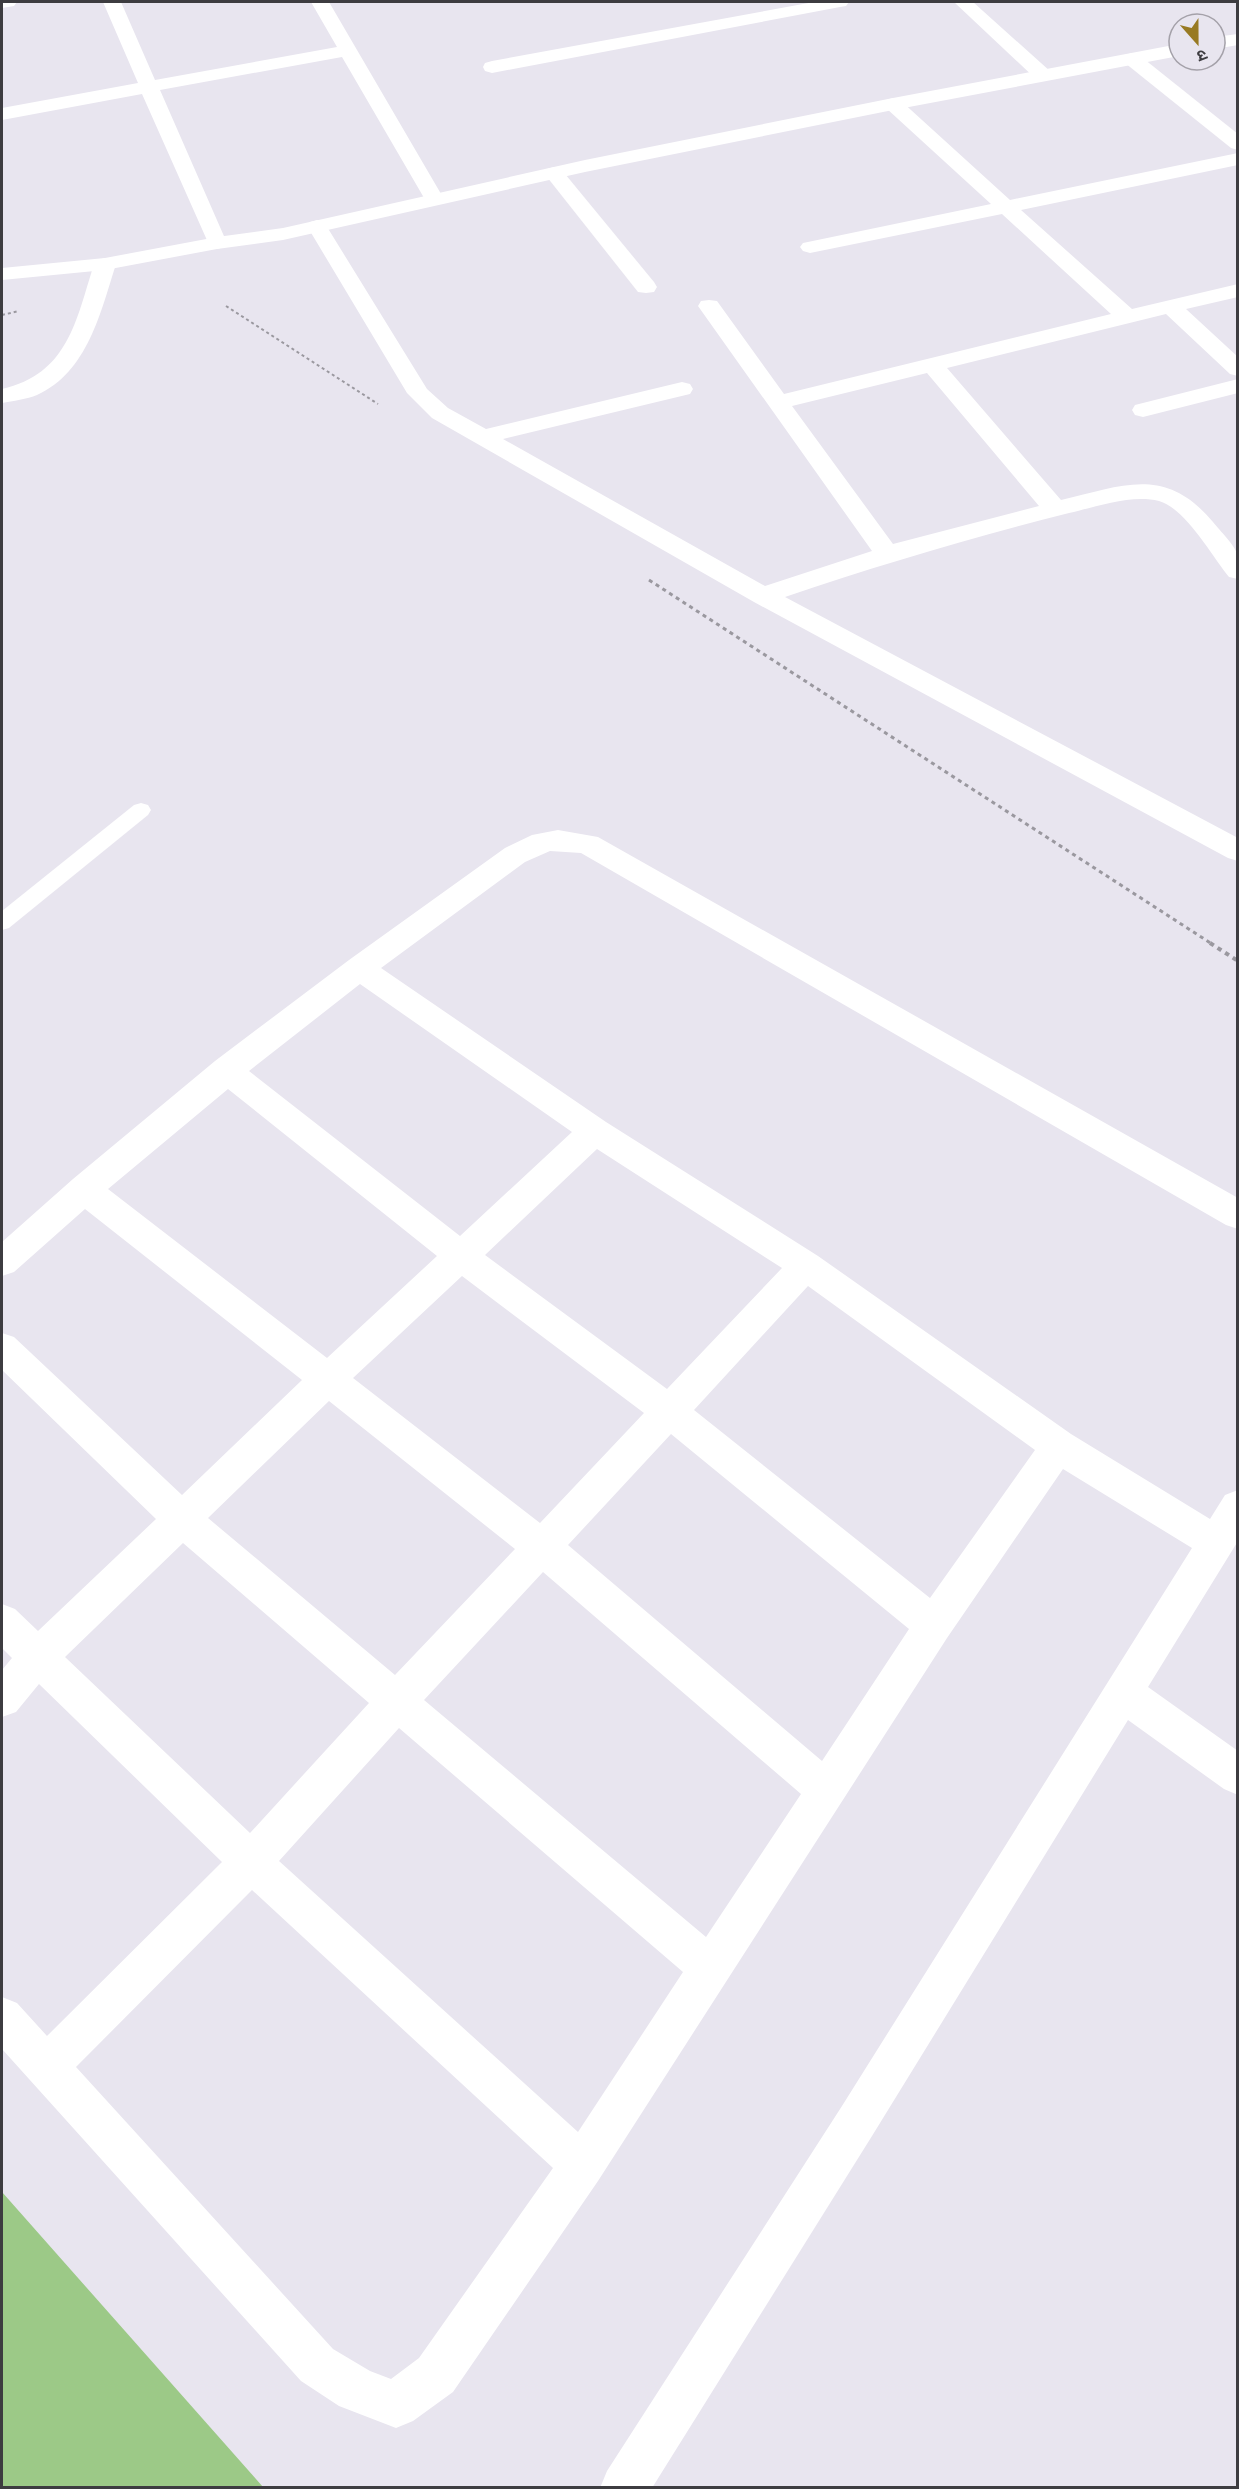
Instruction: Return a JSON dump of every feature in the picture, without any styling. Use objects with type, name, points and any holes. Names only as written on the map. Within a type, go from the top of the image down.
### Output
[{"type":"street","points":[[2,3],[8,2]]},
{"type":"street","points":[[111,2],[218,243]]},
{"type":"street","points":[[321,2],[434,199]]},
{"type":"street","points":[[492,67],[840,2]]},
{"type":"street","points":[[963,2],[1044,76]]},
{"type":"street","points":[[2,114],[348,50]]},
{"type":"street","points":[[2,274],[105,264],[218,243],[283,234],[554,173],[893,104],[1167,52]]},
{"type":"street","points":[[1132,59],[1238,144]]},
{"type":"street","points":[[893,104],[1126,316]]},
{"type":"street","points":[[810,247],[1238,159]]},
{"type":"street","points":[[554,173],[646,287]]},
{"type":"street","points":[[317,226],[418,393],[440,414],[763,596],[1238,851]]},
{"type":"street","points":[[2,396],[28,390],[40,383],[56,371],[70,355],[81,335],[105,264]]},
{"type":"street","points":[[779,402],[1238,290]]},
{"type":"street","points":[[709,306],[887,554]]},
{"type":"street","points":[[1170,306],[1238,369]]},
{"type":"street","points":[[932,364],[1055,509]]},
{"type":"street","points":[[1143,410],[1238,386]]},
{"type":"street","points":[[483,437],[682,389]]},
{"type":"street","points":[[763,596],[887,554],[1055,509],[1134,493],[1159,492],[1173,498],[1186,508],[1237,568]]},
{"type":"street","points":[[1208,836],[1238,826]]},
{"type":"street","points":[[2,1262],[84,1188],[226,1070],[359,968],[515,855],[537,842],[562,840],[588,844],[1238,1215]]},
{"type":"street","points":[[359,968],[595,1131],[806,1266],[1058,1446],[1214,1542]]},
{"type":"street","points":[[226,1070],[461,1256],[669,1411],[934,1625]]},
{"type":"street","points":[[2,1698],[38,1657],[328,1379],[595,1131]]},
{"type":"street","points":[[84,1188],[542,1547],[826,1790]]},
{"type":"street","points":[[47,2066],[251,1862],[395,1702],[806,1266]]},
{"type":"street","points":[[2,1348],[183,1520],[711,1968]]},
{"type":"street","points":[[2,2018],[317,2366],[356,2389],[396,2404],[436,2375],[582,2165],[934,1625],[1058,1446]]},
{"type":"street","points":[[624,2487],[857,2121],[1214,1542],[1238,1507]]},
{"type":"street","points":[[2,1622],[251,1862],[582,2165]]},
{"type":"street","points":[[1122,1692],[1238,1775]]},
{"type":"lane","points":[[2,922],[141,810]]},
{"type":"path","points":[[226,306],[386,410]]},
{"type":"path","points":[[647,578],[1238,961]]},
{"type":"green space","points":[[2,2192],[263,2487],[2,2487]]}]
